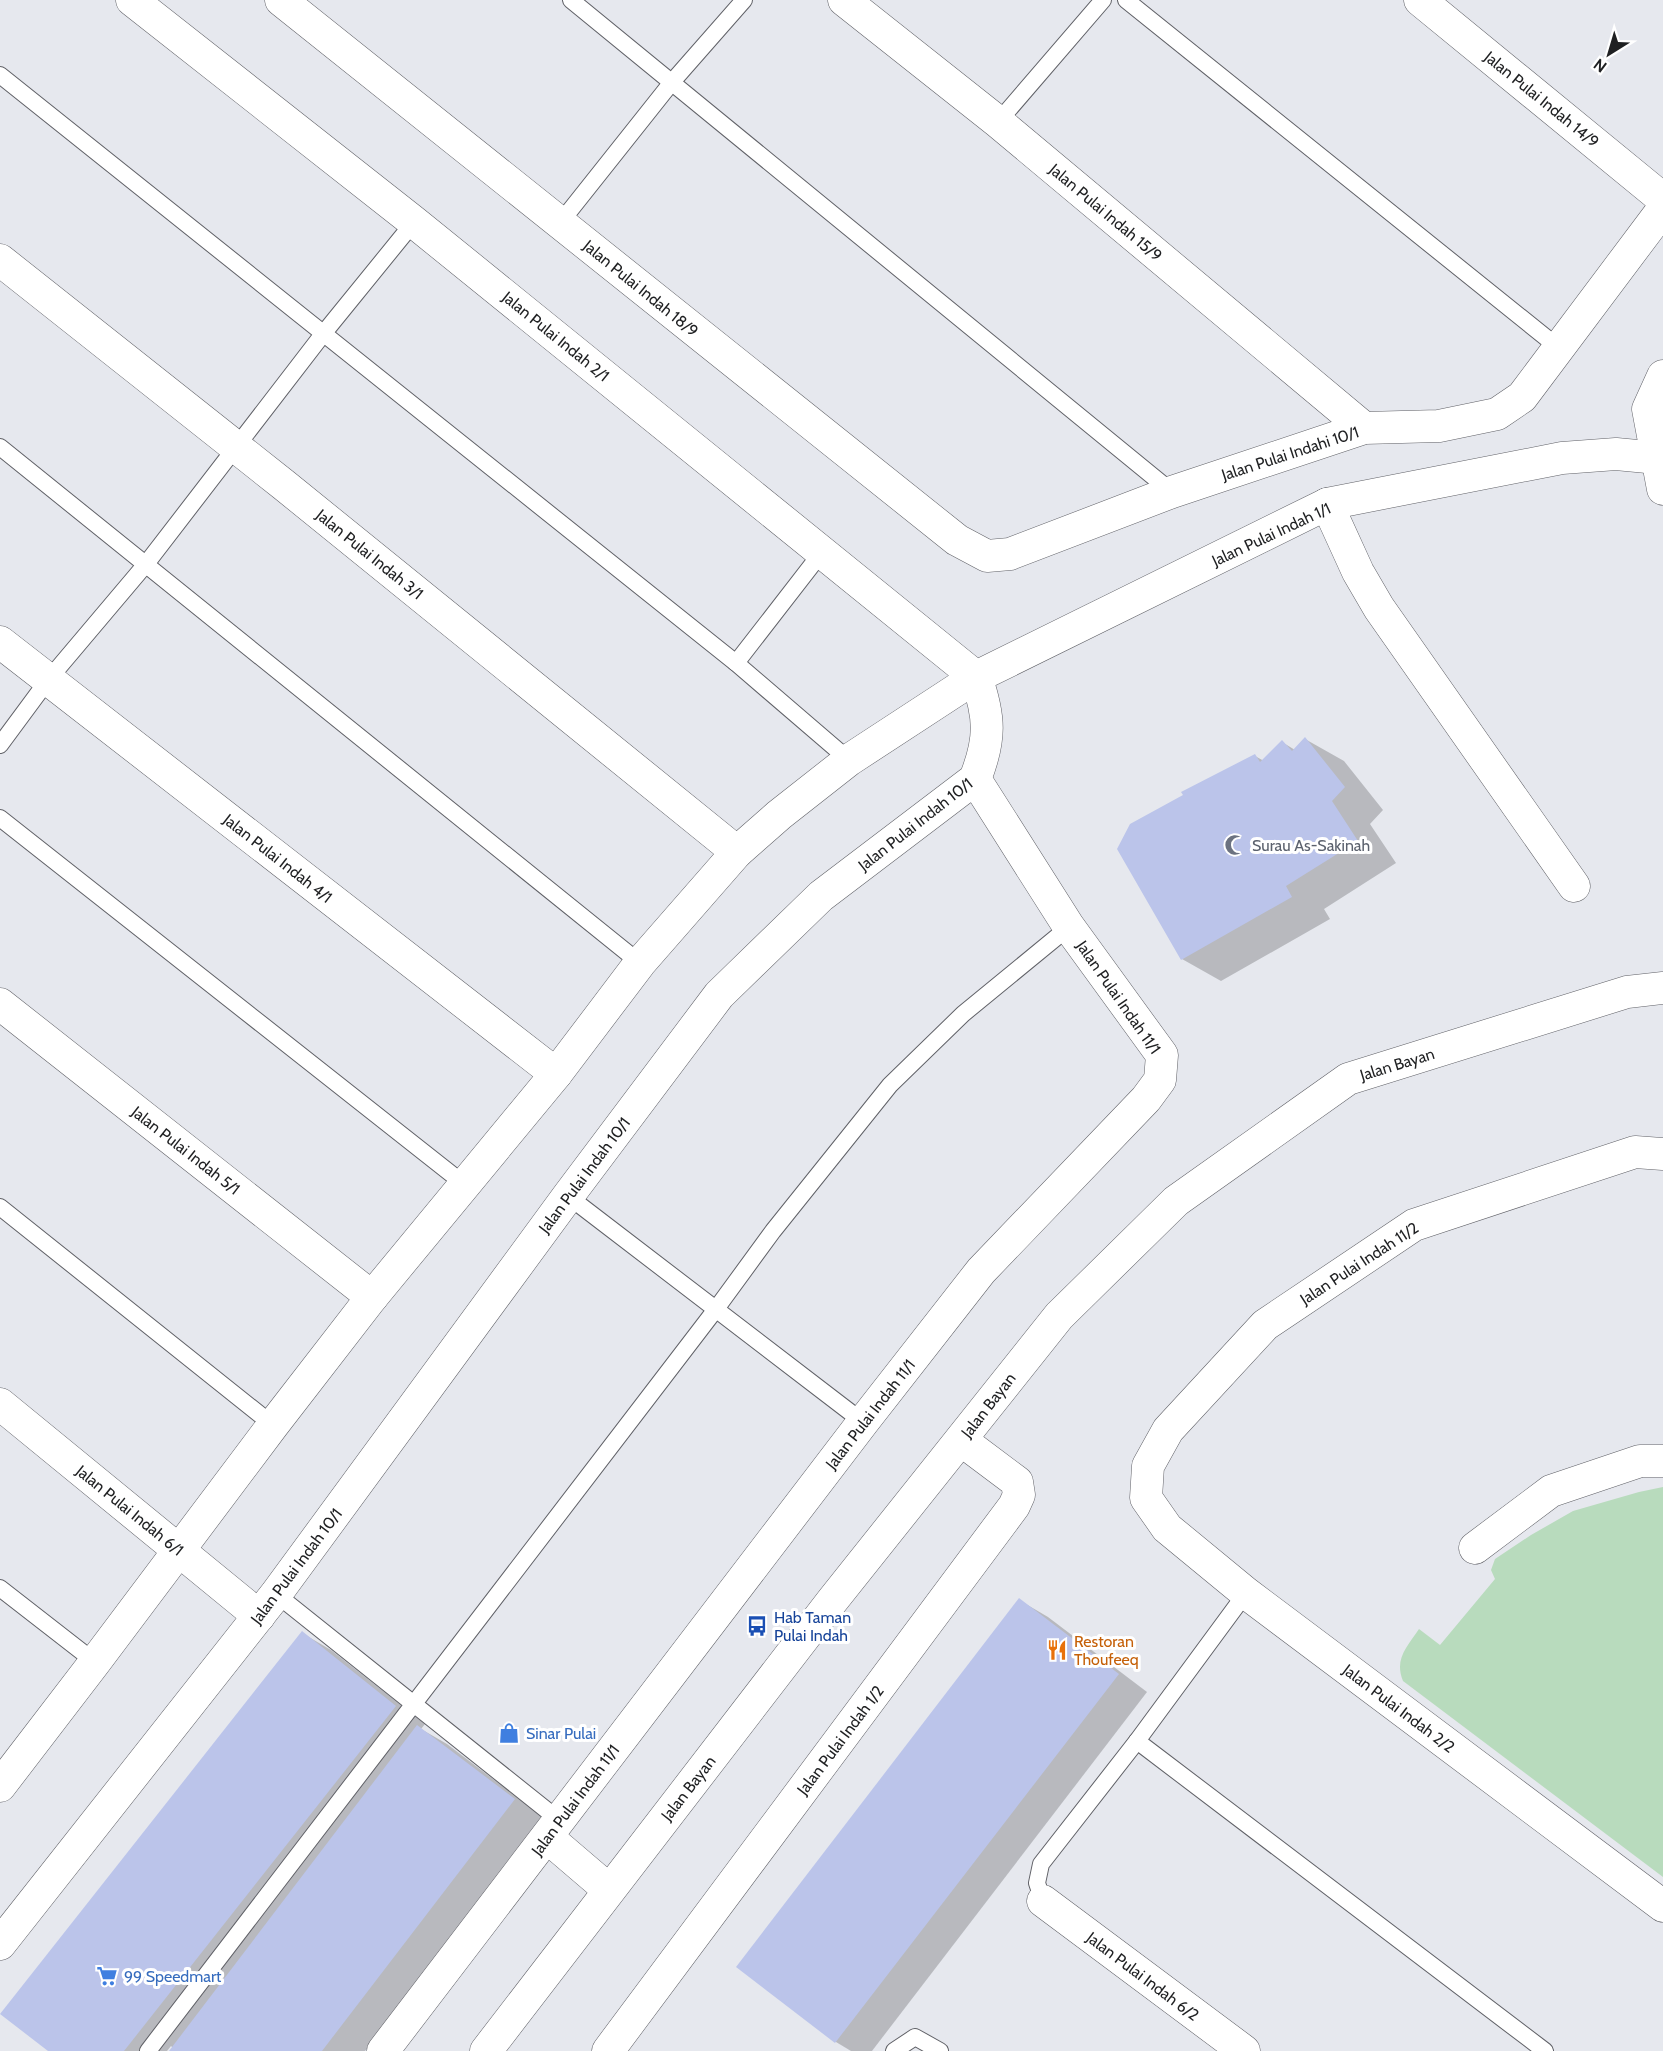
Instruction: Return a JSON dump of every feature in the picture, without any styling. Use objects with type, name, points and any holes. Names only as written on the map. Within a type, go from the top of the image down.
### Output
[{"type":"street","name":"Jalan Pulai Indah 2/1","points":[[132,0],[414,222],[976,677]]},
{"type":"street","name":"Jalan Pulai Indah 18/9","points":[[281,0],[957,540],[987,556],[1010,554]]},
{"type":"street","name":"Jalan Pulai Indah 15/9","points":[[844,0],[998,122],[1364,428]]},
{"type":"street","name":"Jalan Pulai Indah 14/9","points":[[1420,0],[1663,199]]},
{"type":"street","name":"Jalan Pulai Indahi 10/1","points":[[1010,554],[1172,492],[1364,428],[1439,426],[1497,414],[1522,397],[1663,209]]},
{"type":"street","name":"Jalan Pulai Indah 3/1","points":[[0,260],[737,852]]},
{"type":"street","points":[[1663,376],[1648,410],[1659,458],[1663,489]]},
{"type":"street","name":"Jalan Pulai Indah 1/1","points":[[976,677],[1327,504],[1562,458],[1616,454],[1659,458]]},
{"type":"street","points":[[1327,504],[1358,572],[1379,608],[1574,886]]},
{"type":"street","name":"Jalan Pulai Indah 4/1","points":[[0,642],[556,1074]]},
{"type":"street","points":[[0,1786],[372,1297],[556,1074],[640,963],[737,852],[779,815],[849,760],[976,677]]},
{"type":"street","name":"Jalan Pulai Indah 10/1","points":[[0,1944],[268,1605],[568,1196],[719,995],[821,896],[975,779],[985,756],[988,728],[986,704],[976,677]]},
{"type":"street","name":"Jalan Pulai Indah 11/1","points":[[383,2051],[981,1271],[1146,1099],[1160,1080],[1162,1055],[1069,927],[975,779]]},
{"type":"street","name":"Jalan Bayan","points":[[486,2051],[832,1601],[1059,1316],[1176,1201],[1348,1079],[1627,992],[1663,988]]},
{"type":"street","name":"Jalan Pulai Indah 5/1","points":[[0,1004],[372,1297]]},
{"type":"street","name":"Jalan Pulai Indah 11/2","points":[[1146,1497],[1148,1466],[1168,1430],[1265,1325],[1414,1224],[1635,1152],[1663,1154]]},
{"type":"street","name":"Jalan Pulai Indah 6/1","points":[[0,1404],[179,1550],[268,1605]]},
{"type":"street","name":"Jalan Pulai Indah 1/2","points":[[608,2051],[1014,1506],[1019,1495],[1017,1482],[961,1440]]},
{"type":"street","points":[[1475,1548],[1551,1491],[1640,1461],[1663,1461]]},
{"type":"street","name":"Jalan Pulai Indah 2/2","points":[[1146,1497],[1167,1528],[1246,1593],[1663,1906]]},
{"type":"street","points":[[553,1829],[609,1890]]},
{"type":"street","name":"Jalan Pulai Indah 6/2","points":[[1043,1901],[1244,2051]]},
{"type":"lane","points":[[571,0],[1172,492]]},
{"type":"lane","points":[[560,223],[672,82],[744,0]]},
{"type":"lane","points":[[998,122],[1103,0]]},
{"type":"lane","points":[[1126,0],[1559,348]]},
{"type":"lane","points":[[0,75],[736,663],[849,760]]},
{"type":"lane","points":[[0,745],[48,680],[146,564],[323,334],[414,222]]},
{"type":"lane","points":[[0,447],[640,963]]},
{"type":"lane","points":[[736,663],[822,552]]},
{"type":"lane","points":[[0,818],[464,1184]]},
{"type":"lane","points":[[148,2051],[716,1309],[772,1231],[890,1085],[963,1014],[1069,927]]},
{"type":"lane","points":[[568,1196],[863,1422]]},
{"type":"lane","points":[[0,1207],[273,1425]]},
{"type":"lane","points":[[0,1588],[95,1662]]},
{"type":"lane","points":[[1043,1901],[1037,1883],[1041,1864],[1137,1741],[1246,1593]]},
{"type":"lane","points":[[268,1605],[414,1704],[553,1829]]},
{"type":"lane","points":[[1137,1741],[1545,2051]]},
{"type":"lane","points":[[894,2051],[915,2037],[940,2051]]},
{"type":"green space","points":[[1663,1487],[1663,1877],[1403,1681],[1400,1666],[1406,1648],[1419,1629],[1440,1645],[1495,1579],[1491,1570],[1495,1559],[1573,1511]]},
{"type":"building","name":"Surau As-Sakinah","points":[[1305,737],[1345,787],[1332,801],[1358,841],[1286,886],[1292,897],[1181,960],[1117,849],[1130,824],[1183,795],[1181,792],[1255,754],[1260,762],[1282,740],[1292,751]]},
{"type":"building","points":[[1019,1598],[1119,1674],[835,2043],[736,1967]]},
{"type":"building","points":[[302,1631],[396,1706],[124,2051],[48,2051],[0,2014]]},
{"type":"building","points":[[417,1725],[515,1799],[322,2051],[169,2051]]},
{"type":"place","name":"Surau As-Sakinah","points":[[1235,845]]},
{"type":"place","name":"Hab Taman Pulai Indah","points":[[757,1626]]},
{"type":"place","name":"Restoran Thoufeeq","points":[[1057,1650]]},
{"type":"place","name":"Sinar Pulai","points":[[509,1733]]},
{"type":"place","name":"99 Speedmart","points":[[107,1976]]}]
